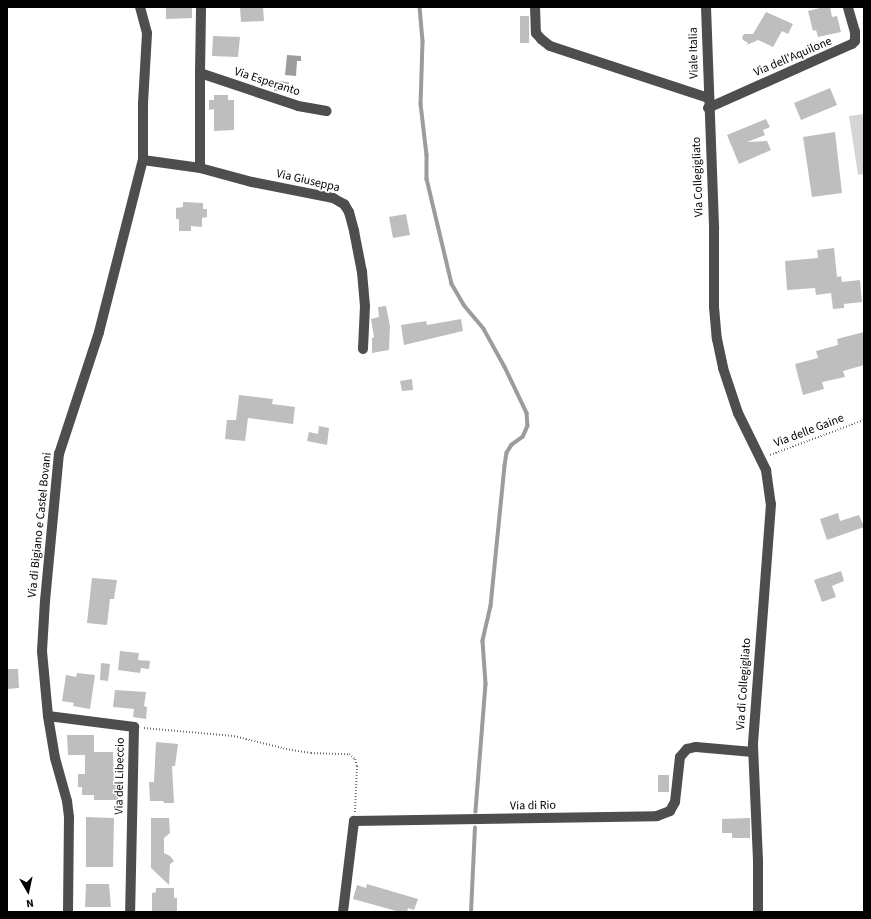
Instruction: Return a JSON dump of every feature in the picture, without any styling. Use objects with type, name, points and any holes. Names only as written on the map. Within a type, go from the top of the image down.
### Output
[{"type":"street","name":"Via di Bigiano e Castel Bovani","points":[[68,912],[68,808],[55,758],[48,716],[42,637],[58,463],[72,411],[99,332],[143,160],[146,33],[140,7]]},
{"type":"street","points":[[200,168],[201,7]]},
{"type":"street","points":[[535,7],[536,33],[550,46],[708,103]]},
{"type":"street","name":"Viale Italia","points":[[706,7],[708,103]]},
{"type":"street","name":"Via dell'Aquilone","points":[[708,103],[852,44],[854,41],[855,32],[848,7]]},
{"type":"street","name":"Via Esperanto","points":[[200,74],[298,106],[327,111]]},
{"type":"street","name":"Via Collegigliato","points":[[708,103],[714,230],[714,307],[717,339],[742,424],[761,459]]},
{"type":"street","name":"Via Giuseppa","points":[[143,160],[200,168],[252,182],[333,198],[344,204],[354,231],[362,272],[365,306],[363,349]]},
{"type":"street","name":"Via di Collegigliato","points":[[758,912],[758,862],[753,752],[756,688],[771,504],[768,480],[761,459]]},
{"type":"street","name":"Via del Libeccio","points":[[48,716],[134,728],[130,912]]},
{"type":"street","name":"Via di Rio","points":[[354,821],[657,816],[670,810],[675,802],[680,757],[687,749],[696,747],[753,752]]},
{"type":"street","points":[[343,912],[354,821]]},
{"type":"path","name":"Via delle Gaine","points":[[761,459],[864,420]]},
{"type":"path","points":[[134,728],[219,734],[311,753],[349,754],[355,759],[358,770],[354,821]]},
{"type":"shaded area","points":[[287,55],[301,56],[301,61],[297,61],[296,76],[285,75]]},
{"type":"shaded area","points":[[864,114],[864,174],[858,175],[849,116]]},
{"type":"building","points":[[166,7],[192,7],[192,18],[166,19]]},
{"type":"building","points":[[240,7],[263,7],[264,21],[241,22]]},
{"type":"building","points":[[830,7],[832,17],[837,16],[841,32],[818,37],[816,30],[813,31],[808,11]]},
{"type":"building","points":[[766,12],[793,24],[788,34],[782,31],[773,47],[758,40],[747,45],[748,43],[743,40],[742,37],[744,34],[753,34]]},
{"type":"building","points":[[520,16],[529,16],[529,43],[520,43]]},
{"type":"building","points":[[213,36],[240,37],[238,57],[212,56]]},
{"type":"building","points":[[275,81],[289,82],[288,91],[274,91]]},
{"type":"building","points":[[830,88],[837,105],[801,120],[794,103]]},
{"type":"building","points":[[214,95],[228,95],[228,100],[234,100],[234,130],[214,131],[214,109],[209,110],[209,100],[214,100]]},
{"type":"building","points":[[766,119],[770,127],[763,130],[765,135],[747,142],[767,141],[771,150],[739,164],[727,135]]},
{"type":"building","points":[[835,132],[842,193],[812,197],[803,137]]},
{"type":"building","points":[[183,202],[203,203],[203,209],[207,209],[207,217],[202,218],[202,227],[191,226],[191,231],[179,231],[179,219],[176,219],[176,208],[183,207]]},
{"type":"building","points":[[406,214],[410,235],[393,238],[389,217]]},
{"type":"building","points":[[834,248],[837,277],[841,276],[842,282],[860,280],[862,302],[844,304],[844,308],[833,309],[831,293],[816,295],[815,288],[787,290],[785,261],[818,258],[817,250]]},
{"type":"building","points":[[386,306],[390,326],[389,350],[372,353],[372,338],[374,337],[371,319],[379,317],[378,307]]},
{"type":"building","points":[[461,319],[463,331],[404,345],[401,325],[426,321],[427,325]]},
{"type":"building","points":[[864,332],[864,365],[843,371],[845,377],[822,382],[824,389],[803,395],[795,364],[818,358],[816,351],[838,345],[837,339]]},
{"type":"building","points":[[412,379],[413,390],[402,391],[400,381]]},
{"type":"building","points":[[239,395],[273,399],[272,404],[295,407],[293,424],[248,418],[245,441],[225,439],[227,420],[236,420]]},
{"type":"building","points":[[319,426],[329,428],[327,445],[307,441],[309,432],[318,434]]},
{"type":"building","points":[[838,513],[840,521],[859,515],[864,527],[827,540],[820,519]]},
{"type":"building","points":[[841,571],[844,581],[832,586],[836,597],[822,602],[814,580]]},
{"type":"building","points":[[92,578],[117,580],[114,599],[110,599],[107,625],[87,623]]},
{"type":"building","points":[[120,651],[139,653],[138,660],[150,661],[149,669],[141,668],[140,673],[118,670]]},
{"type":"building","points":[[101,663],[110,664],[108,681],[100,680]]},
{"type":"building","points":[[7,669],[18,669],[19,688],[7,689]]},
{"type":"building","points":[[77,673],[95,675],[90,709],[73,706],[74,703],[62,701],[66,675],[76,677]]},
{"type":"building","points":[[115,690],[146,692],[144,706],[147,707],[146,719],[133,717],[134,709],[113,707]]},
{"type":"building","points":[[67,735],[94,735],[94,752],[113,752],[114,781],[118,781],[118,800],[94,800],[94,795],[82,795],[82,787],[78,787],[78,774],[85,774],[85,755],[68,755]]},
{"type":"building","points":[[156,742],[178,744],[175,766],[172,766],[174,803],[150,801],[149,782],[154,782]]},
{"type":"building","points":[[658,775],[669,775],[669,792],[658,792]]},
{"type":"building","points":[[86,817],[114,818],[113,867],[86,867]]},
{"type":"building","points":[[151,818],[169,818],[170,833],[164,838],[164,853],[170,856],[174,861],[170,864],[169,885],[151,868]]},
{"type":"building","points":[[750,818],[750,838],[732,838],[732,833],[722,833],[722,819]]},
{"type":"building","points":[[86,884],[109,884],[111,907],[85,907]]},
{"type":"building","points":[[367,884],[418,899],[414,910],[408,908],[407,912],[400,912],[353,899],[357,885],[366,888]]},
{"type":"building","points":[[156,888],[174,888],[174,898],[177,898],[177,912],[152,912],[152,893],[156,892]]},
{"type":"waterway","points":[[420,7],[423,42],[421,104],[427,155],[427,179],[452,284],[464,305],[484,329],[505,367],[527,413],[528,426],[523,437],[512,445],[507,453],[505,466],[491,606],[483,641],[486,684],[476,812]]},
{"type":"waterway","points":[[471,912],[475,828]]}]
